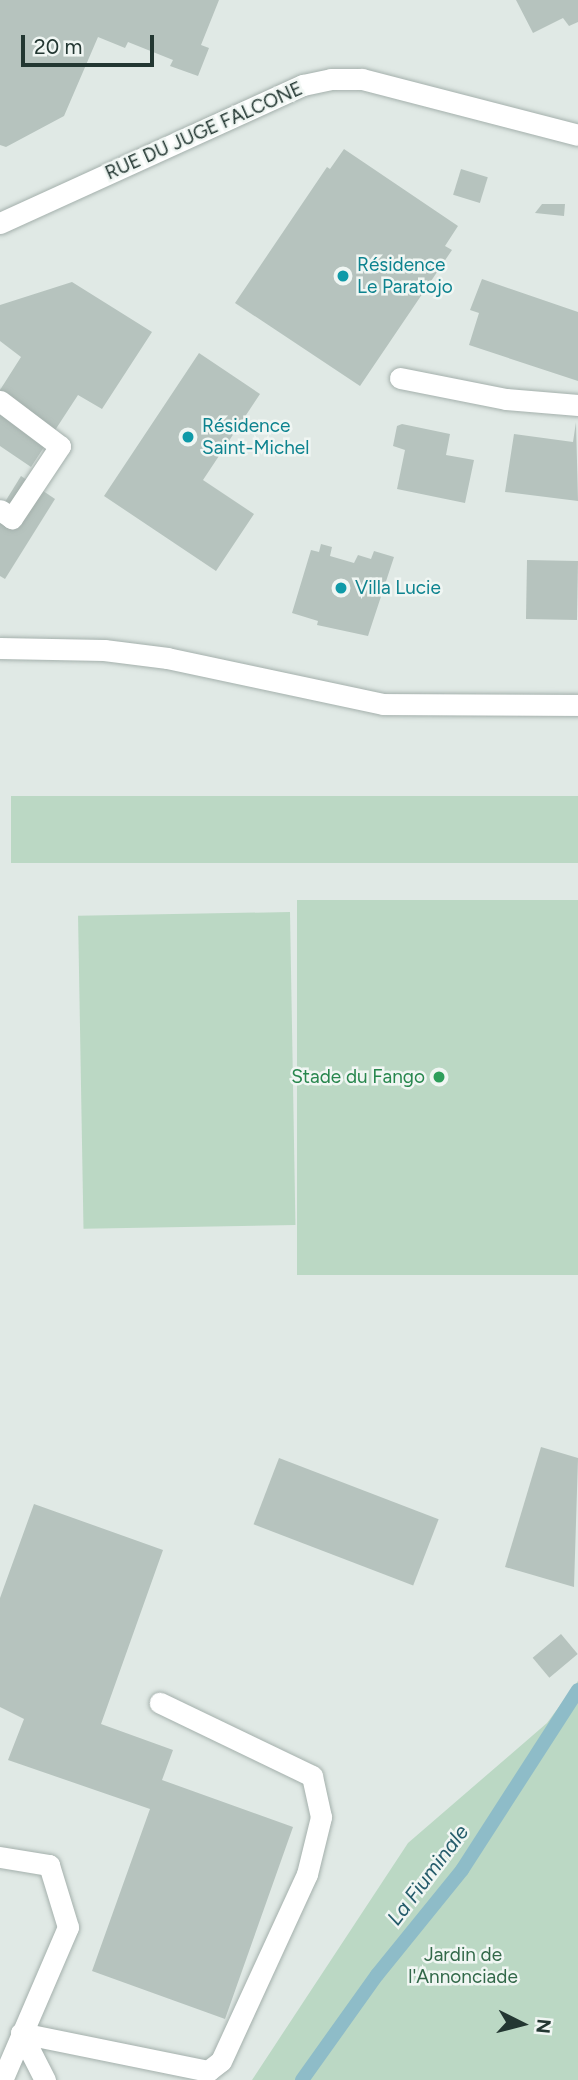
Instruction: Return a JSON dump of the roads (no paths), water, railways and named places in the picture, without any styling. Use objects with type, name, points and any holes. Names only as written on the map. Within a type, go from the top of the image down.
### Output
[{"type":"street","name":"RUE DU JUGE FALCONE","points":[[0,223],[303,85],[331,79],[362,79],[578,135]]},
{"type":"street","points":[[400,378],[506,399],[578,405]]},
{"type":"street","points":[[0,401],[60,446],[12,518],[0,510]]},
{"type":"street","points":[[0,648],[91,649],[167,658],[383,704],[578,705]]},
{"type":"street","points":[[21,2033],[208,2071],[221,2061],[307,1874],[321,1817],[312,1776],[160,1703]]},
{"type":"street","points":[[0,1857],[50,1865],[68,1927],[2,2080]]},
{"type":"street","points":[[21,2033],[45,2080]]},
{"type":"waterway","name":"La Fiuminale","points":[[302,2080],[377,1975],[462,1870],[578,1690]]},
{"type":"place","name":"Résidence Le Paratojo","points":[[343,276]]},
{"type":"place","name":"Résidence Saint-Michel","points":[[188,437]]},
{"type":"place","name":"Villa Lucie","points":[[341,588]]},
{"type":"place","name":"Stade du Fango","points":[[439,1077]]},
{"type":"park label","name":"Jardin de l'Annonciade","points":[[463,1966]]}]
